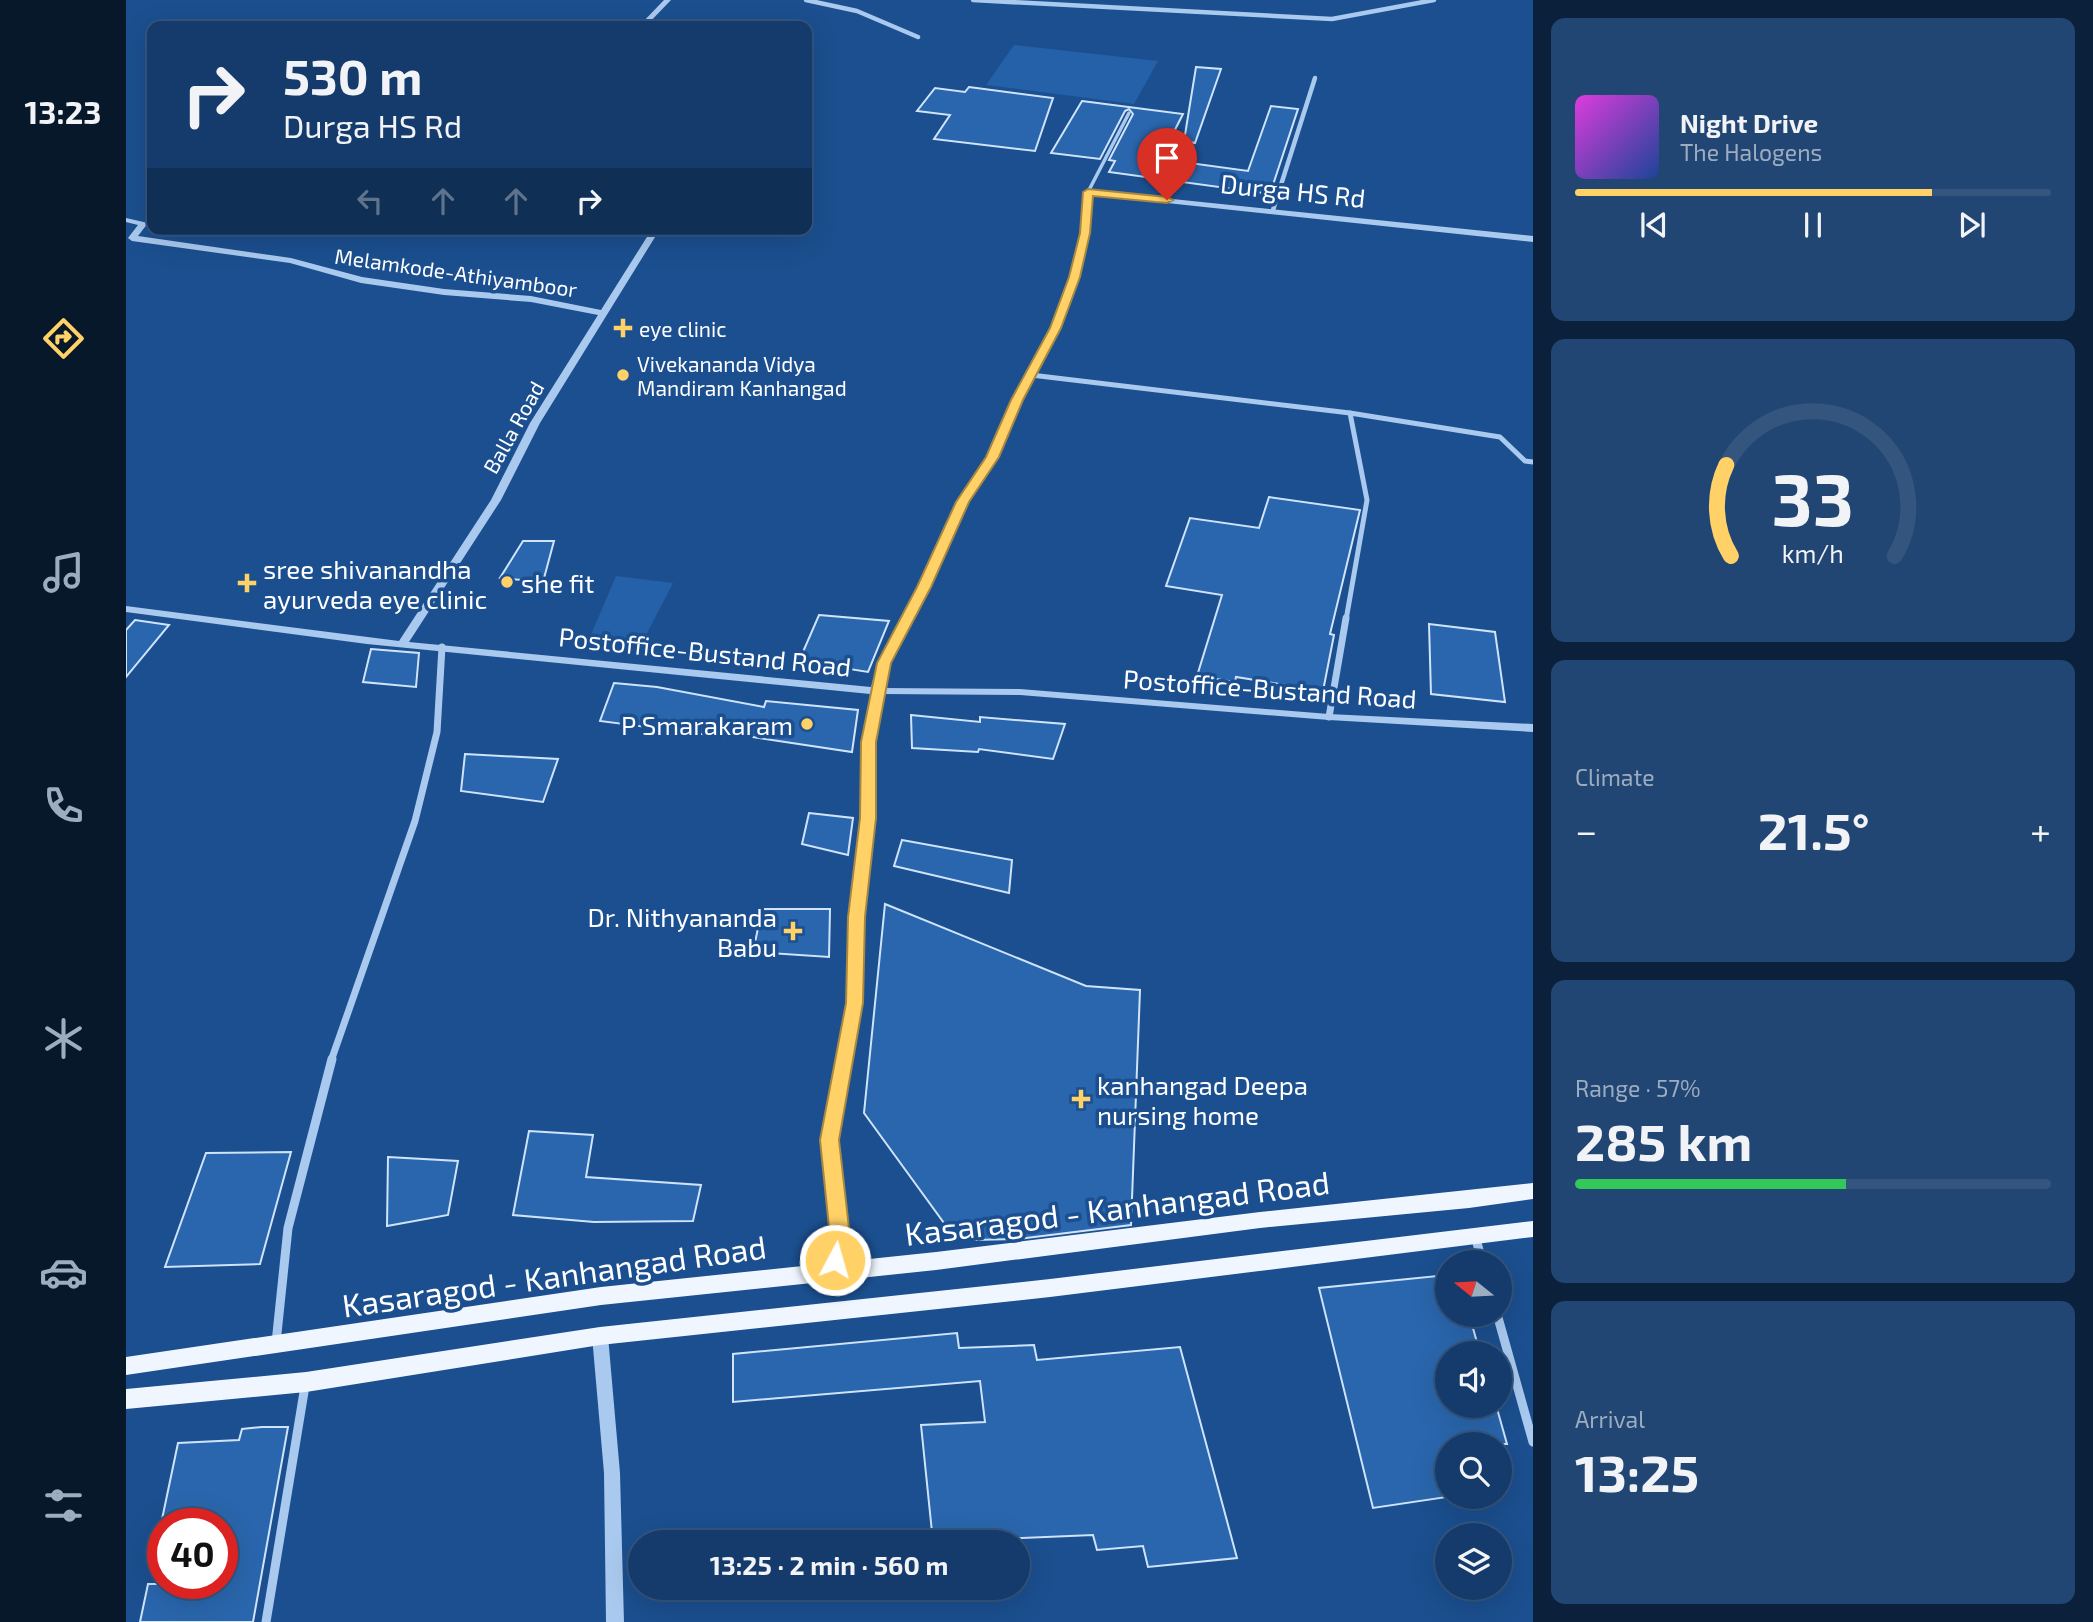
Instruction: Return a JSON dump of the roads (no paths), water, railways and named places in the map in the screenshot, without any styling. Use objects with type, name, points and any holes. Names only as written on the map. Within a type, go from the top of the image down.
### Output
[{"type":"main road","name":"Kasaragod - Kanhangad Road","points":[[126,1366],[601,1296],[950,1259],[1261,1220],[1469,1200],[1533,1191]]},
{"type":"main road","points":[[126,1399],[306,1382],[600,1336],[1050,1288],[1533,1229]]},
{"type":"street","points":[[647,21],[668,0]]},
{"type":"street","points":[[806,0],[857,11],[918,37]]},
{"type":"street","points":[[973,0],[1332,19],[1434,0]]},
{"type":"street","points":[[1273,210],[1315,78]]},
{"type":"street","points":[[828,1270],[835,1260],[840,1237],[830,1140],[855,1003],[856,917],[868,818],[868,742],[876,691],[884,663],[924,587],[963,502],[993,457],[1055,328],[1074,277],[1085,233],[1088,192]]},
{"type":"street","name":"Durga HS Rd","points":[[1088,192],[1533,239]]},
{"type":"street","name":"Melamkode-Athiyamboor","points":[[126,220],[144,223],[132,238],[291,261],[361,280],[444,292],[531,299],[604,313]]},
{"type":"street","name":"Balla Road","points":[[403,643],[496,500],[535,423],[652,235]]},
{"type":"street","points":[[1031,375],[1350,412],[1500,437],[1525,461],[1533,462]]},
{"type":"street","points":[[1329,717],[1367,500],[1350,412]]},
{"type":"street","name":"Postoffice-Bustand Road","points":[[126,609],[367,641],[876,691],[1020,692],[1329,717],[1533,728]]},
{"type":"street","points":[[276,1344],[288,1228],[334,1051],[415,821],[437,732],[442,647]]},
{"type":"street","points":[[1474,1235],[1478,1250]]},
{"type":"street","points":[[1501,1327],[1533,1442]]},
{"type":"street","points":[[600,1336],[612,1472],[615,1622]]},
{"type":"street","points":[[267,1622],[306,1382]]},
{"type":"lane","points":[[1088,192],[1129,113]]},
{"type":"place","name":"eye clinic","points":[[623,328]]},
{"type":"place","name":"Vivekananda Vidya Mandiram Kanhangad","points":[[623,375]]},
{"type":"place","name":"she fit","points":[[507,582]]},
{"type":"place","name":"sree shivanandha ayurveda eye clinic","points":[[247,583]]},
{"type":"place","name":"P Smarakaram","points":[[807,724]]},
{"type":"place","name":"Dr. Nithyananda Babu","points":[[793,931]]},
{"type":"place","name":"kanhangad Deepa nursing home","points":[[1081,1099]]}]
